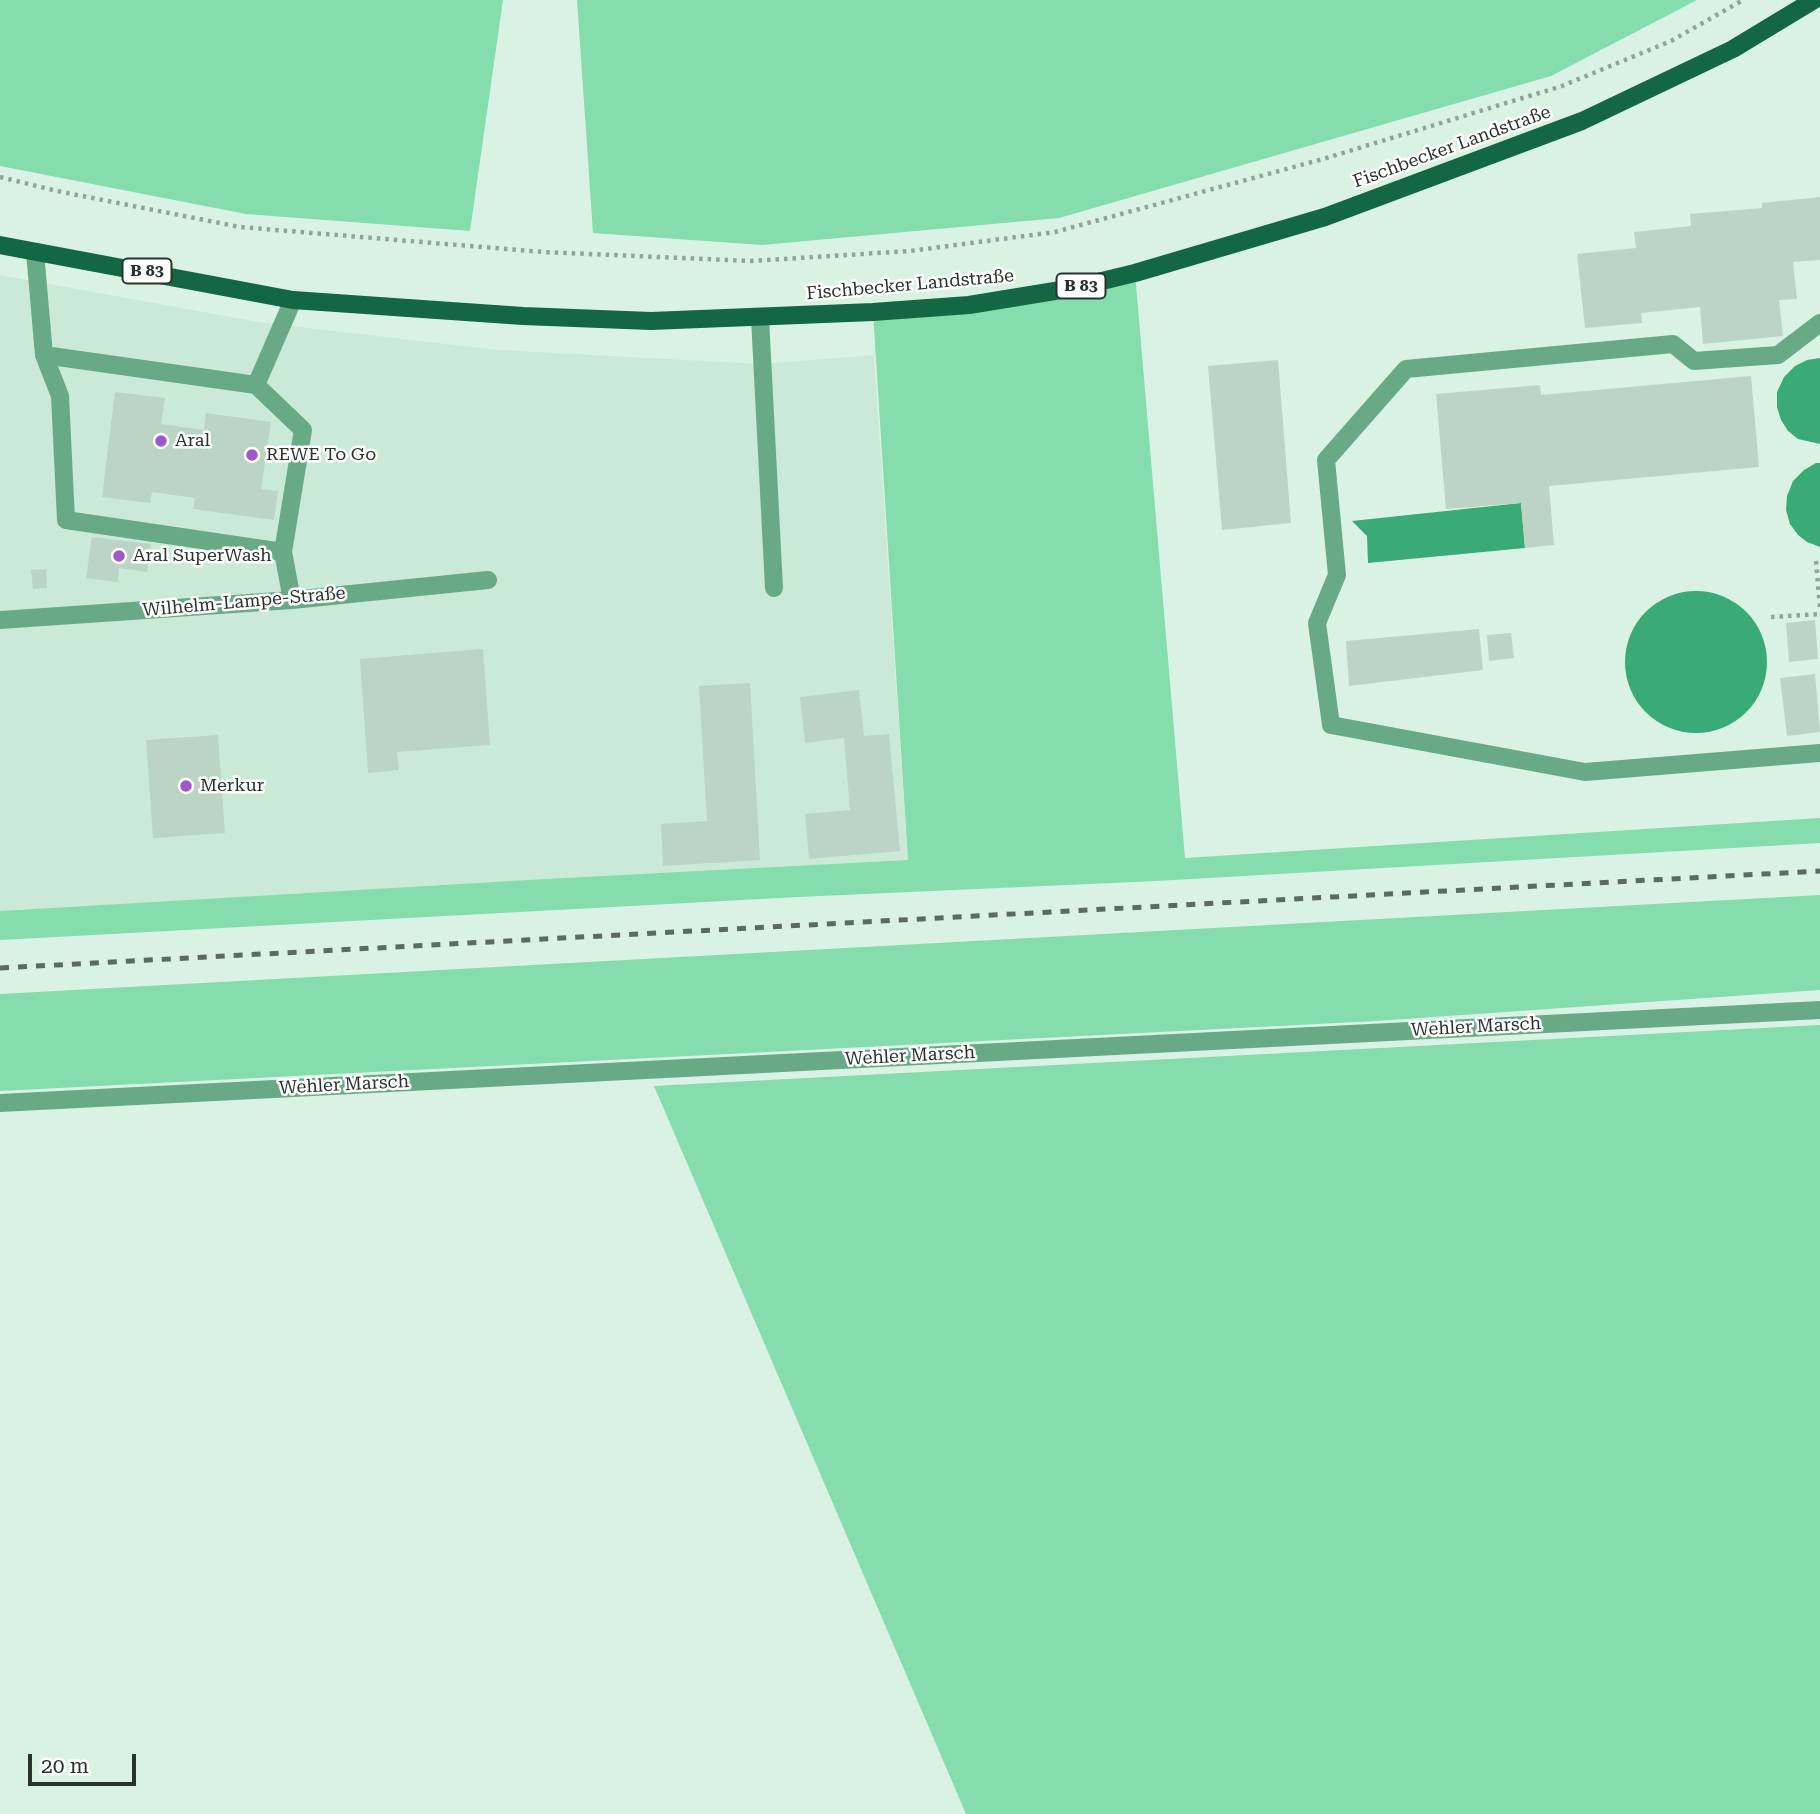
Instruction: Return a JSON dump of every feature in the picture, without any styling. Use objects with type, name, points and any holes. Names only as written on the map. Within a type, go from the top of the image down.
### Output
[{"type":"main road","name":"Fischbecker Landstraße","points":[[0,245],[293,300],[549,317],[651,321],[760,318],[969,305],[1073,288],[1135,273],[1325,217],[1582,121],[1733,49],[1814,0]]},
{"type":"street","points":[[35,252],[44,355],[60,396],[66,520],[283,552]]},
{"type":"street","points":[[256,385],[293,300]]},
{"type":"street","points":[[760,318],[774,588]]},
{"type":"street","points":[[1820,323],[1778,355],[1694,361],[1673,344],[1406,369],[1326,460],[1337,575],[1317,623],[1331,724],[1586,772],[1820,753]]},
{"type":"street","points":[[44,355],[256,385],[303,430],[283,552],[292,600]]},
{"type":"street","name":"Wilhelm-Lampe-Straße","points":[[0,620],[292,600],[488,580]]},
{"type":"street","name":"Wehler Marsch","points":[[0,1103],[1820,1010]]},
{"type":"path","points":[[0,177],[240,228],[543,253],[751,261],[910,251],[1055,232],[1323,159],[1562,86],[1671,41],[1743,0]]},
{"type":"path","points":[[1815,561],[1820,608]]},
{"type":"path","points":[[1771,617],[1820,614]]},
{"type":"shaded area","points":[[0,0],[503,0],[470,231],[246,214],[0,166]]},
{"type":"shaded area","points":[[577,0],[1697,0],[1551,76],[1059,218],[762,245],[593,233]]},
{"type":"shaded area","points":[[1135,273],[1185,858],[1820,818],[1820,843],[1156,881],[798,897],[0,940],[0,911],[908,860],[873,312]]},
{"type":"shaded area","points":[[0,275],[264,323],[499,350],[761,364],[874,355],[908,860],[0,911]]},
{"type":"shaded area","points":[[1820,358],[1820,444],[1798,439],[1788,431],[1777,407],[1777,392],[1784,377],[1795,366]]},
{"type":"shaded area","points":[[1816,463],[1820,463],[1820,547],[1798,535],[1790,524],[1786,510],[1787,496],[1793,481]]},
{"type":"shaded area","points":[[1521,503],[1525,548],[1368,563],[1367,536],[1352,521]]},
{"type":"shaded area","points":[[1696,591],[1723,597],[1746,612],[1761,635],[1767,662],[1761,689],[1746,712],[1723,727],[1696,733],[1669,727],[1646,712],[1631,689],[1625,662],[1631,635],[1646,612],[1669,597]]},
{"type":"shaded area","points":[[1820,895],[1820,990],[1376,1021],[0,1091],[0,994]]},
{"type":"shaded area","points":[[1820,1025],[1820,1814],[966,1814],[654,1086]]},
{"type":"building","points":[[1820,197],[1820,260],[1793,262],[1797,299],[1779,300],[1783,336],[1703,344],[1700,307],[1641,313],[1642,323],[1585,328],[1577,254],[1636,248],[1634,232],[1691,226],[1690,214],[1762,208],[1762,203]]},
{"type":"building","points":[[1278,360],[1291,523],[1222,530],[1208,366]]},
{"type":"building","points":[[1751,376],[1759,467],[1549,486],[1554,545],[1525,548],[1521,503],[1446,509],[1436,394],[1540,385],[1541,395]]},
{"type":"building","points":[[115,392],[165,398],[161,424],[204,430],[206,413],[271,422],[261,489],[278,491],[274,520],[193,509],[195,498],[152,492],[150,503],[102,497]]},
{"type":"building","name":"Aral SuperWash","points":[[92,537],[151,544],[147,572],[119,568],[118,582],[86,578]]},
{"type":"building","points":[[46,569],[47,588],[33,589],[31,570]]},
{"type":"building","points":[[1815,620],[1818,659],[1789,662],[1786,623]]},
{"type":"building","points":[[1479,629],[1483,670],[1349,686],[1346,641]]},
{"type":"building","points":[[1511,633],[1514,658],[1489,661],[1487,635]]},
{"type":"building","points":[[483,649],[490,745],[397,752],[399,770],[368,773],[360,659]]},
{"type":"building","points":[[1815,674],[1820,732],[1787,736],[1780,678]]},
{"type":"building","points":[[750,683],[760,860],[663,866],[661,824],[707,821],[699,686]]},
{"type":"building","points":[[859,690],[864,736],[889,734],[900,851],[809,859],[805,814],[850,810],[844,738],[805,743],[800,697]]},
{"type":"building","name":"Merkur","points":[[218,735],[225,833],[153,838],[146,740]]},
{"type":"railway","points":[[0,968],[1820,871]]},
{"type":"place","name":"Aral","points":[[161,441]]},
{"type":"place","name":"REWE To Go","points":[[252,455]]},
{"type":"place","name":"Aral SuperWash","points":[[119,556]]},
{"type":"place","name":"Merkur","points":[[186,786]]}]
